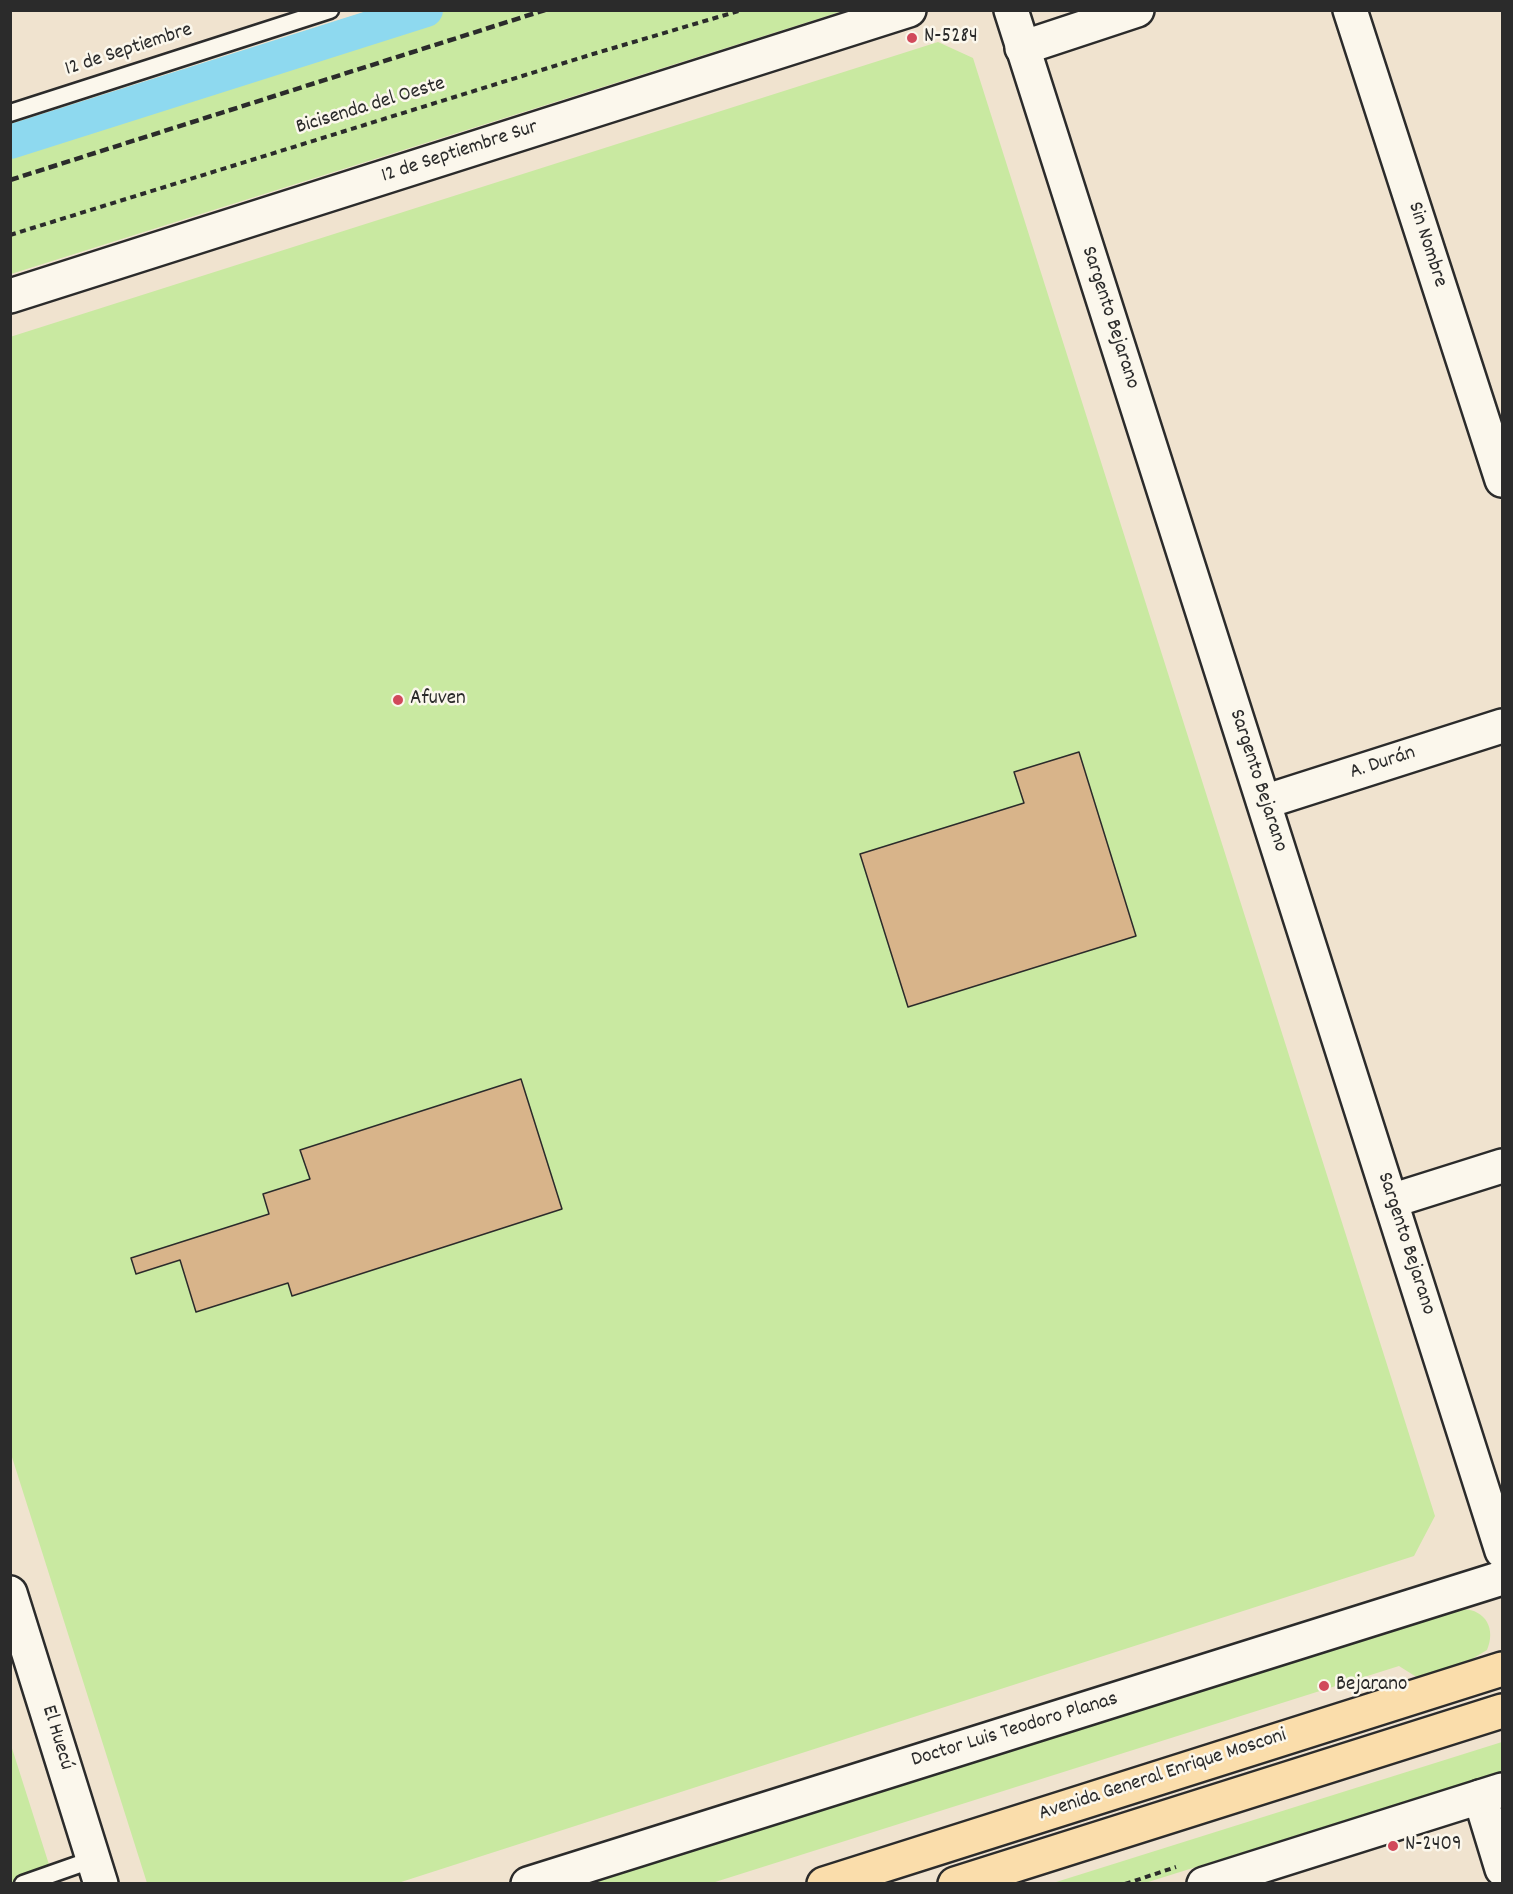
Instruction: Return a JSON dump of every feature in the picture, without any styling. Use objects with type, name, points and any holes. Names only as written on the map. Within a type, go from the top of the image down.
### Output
[{"type":"highway","name":"Avenida General Enrique Mosconi","points":[[824,1884],[1503,1669]]},
{"type":"highway","name":"Avenida General Enrique Mosconi","points":[[955,1884],[1503,1711]]},
{"type":"street","name":"12 de Septiembre Sur","points":[[10,296],[909,10]]},
{"type":"street","name":"Sargento Bejarano","points":[[1011,10],[1503,1551]]},
{"type":"street","points":[[1022,48],[1137,10]]},
{"type":"street","name":"Sin Nombre","points":[[1350,10],[1503,480]]},
{"type":"street","name":"A. Durán","points":[[1264,802],[1503,726]]},
{"type":"street","points":[[1391,1201],[1503,1166]]},
{"type":"street","name":"Doctor Luis Teodoro Planas","points":[[528,1884],[1503,1578]]},
{"type":"street","name":"El Huecú","points":[[10,1593],[98,1871]]},
{"type":"street","points":[[1204,1884],[1491,1794],[1503,1869]]},
{"type":"lane","name":"12 de Septiembre","points":[[10,113],[330,10]]},
{"type":"lane","points":[[23,1884],[98,1871]]},
{"type":"path","name":"Bicisenda del Oeste","points":[[10,235],[742,10]]},
{"type":"green space","points":[[368,11],[843,11],[11,274],[11,124]]},
{"type":"green space","points":[[938,42],[973,58],[1435,1516],[1414,1556],[398,1883],[147,1883],[11,1454],[10,337]]},
{"type":"green space","points":[[1463,1609],[1478,1613],[1487,1622],[1490,1635],[1487,1650],[1472,1659],[1418,1678],[1399,1666],[712,1883],[582,1884]]},
{"type":"green space","points":[[10,1742],[52,1874],[55,1883],[11,1883]]},
{"type":"green space","points":[[1502,1742],[1502,1771],[1145,1883],[1053,1883]]},
{"type":"building","points":[[1079,752],[1136,936],[908,1007],[860,854],[1024,803],[1014,772]]},
{"type":"building","points":[[521,1079],[562,1209],[292,1296],[288,1283],[196,1312],[180,1260],[136,1274],[131,1258],[269,1214],[263,1194],[310,1179],[300,1150]]},
{"type":"waterway","points":[[10,142],[426,10]]},
{"type":"railway","points":[[10,180],[545,10]]},
{"type":"place","name":"N-5284","points":[[912,38]]},
{"type":"place","name":"Afuven","points":[[398,700]]},
{"type":"place","name":"Bejarano","points":[[1324,1686]]},
{"type":"place","name":"N-2409","points":[[1393,1846]]}]
